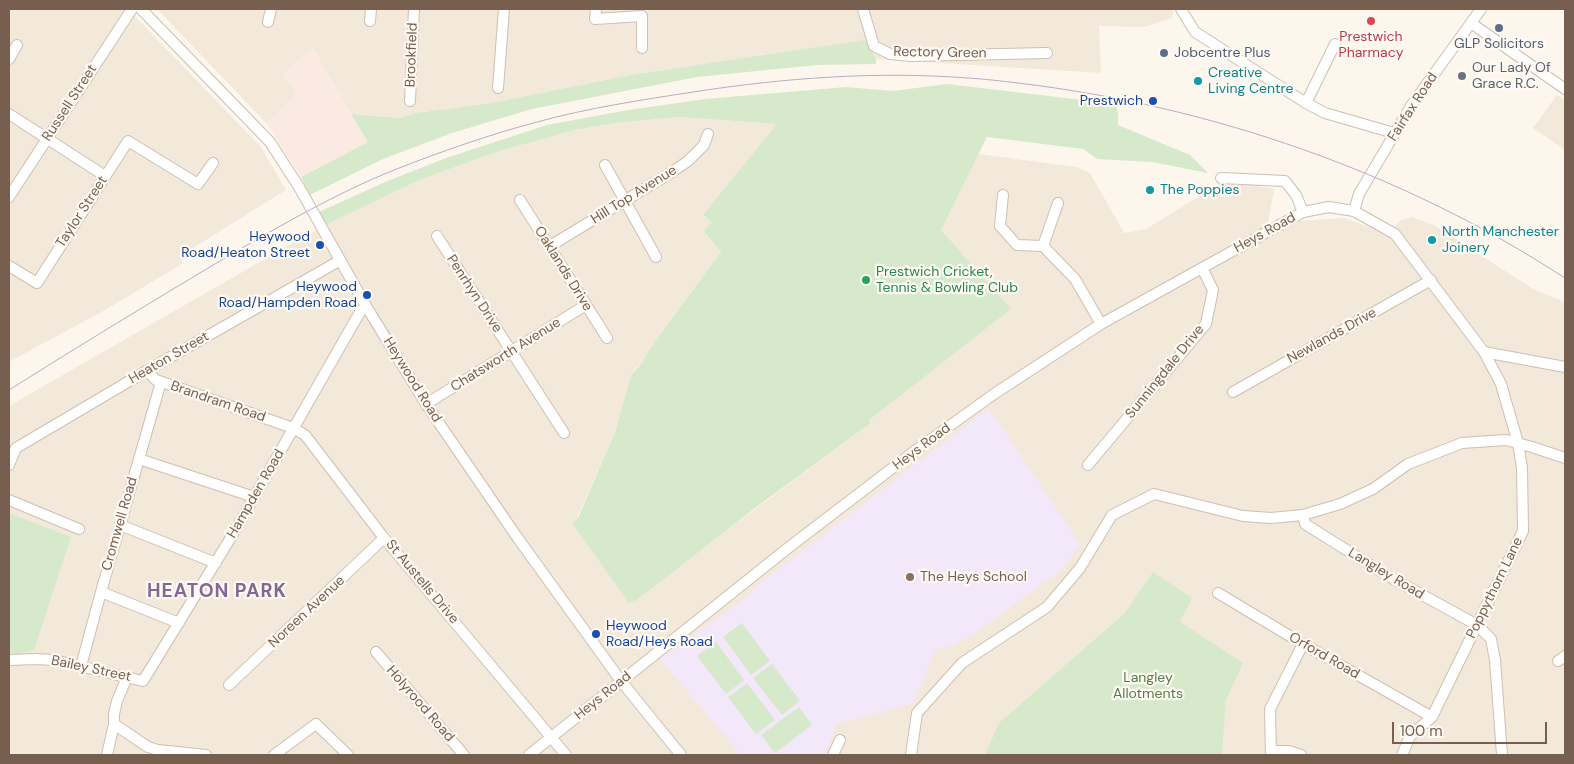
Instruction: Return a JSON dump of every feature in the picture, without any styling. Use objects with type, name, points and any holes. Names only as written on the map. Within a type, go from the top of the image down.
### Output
[{"type":"street","name":"Russell Street","points":[[9,197],[132,9]]},
{"type":"street","name":"Heywood Road","points":[[141,9],[270,142],[299,187],[339,261],[426,404],[517,537],[620,681],[681,755]]},
{"type":"street","points":[[268,22],[271,9]]},
{"type":"street","points":[[370,21],[371,9]]},
{"type":"street","name":"Brookfield","points":[[410,100],[414,9]]},
{"type":"street","points":[[498,88],[504,9]]},
{"type":"street","name":"Rectory Green","points":[[863,9],[874,46],[890,54],[911,56],[1047,53]]},
{"type":"street","points":[[1181,9],[1195,32],[1306,104],[1325,113],[1394,133]]},
{"type":"street","name":"Fairfax Road","points":[[1354,211],[1359,194],[1394,133],[1411,106],[1481,9]]},
{"type":"street","points":[[596,14],[642,16],[642,48]]},
{"type":"street","points":[[1471,23],[1565,89]]},
{"type":"street","points":[[1306,104],[1335,44]]},
{"type":"street","points":[[9,58],[18,45]]},
{"type":"street","points":[[9,114],[105,176]]},
{"type":"street","name":"Hill Top Avenue","points":[[550,246],[688,161],[704,145],[708,134]]},
{"type":"street","name":"Taylor Street","points":[[9,266],[37,284],[128,141],[198,184],[213,163]]},
{"type":"street","points":[[605,165],[656,258]]},
{"type":"street","points":[[1221,178],[1285,181],[1296,195],[1304,212]]},
{"type":"street","points":[[1002,195],[1000,226],[1017,245],[1043,246],[1074,279],[1101,324]]},
{"type":"street","name":"Oaklands Drive","points":[[520,200],[607,338]]},
{"type":"street","points":[[1043,246],[1058,203]]},
{"type":"street","name":"Heys Road","points":[[529,755],[788,548],[916,450],[994,394],[1101,324],[1304,212],[1329,207],[1354,211]]},
{"type":"street","name":"Poppythorn Lane","points":[[1354,211],[1395,234],[1484,352],[1501,384],[1518,443],[1522,468],[1523,530],[1432,717]]},
{"type":"street","name":"Penrhyn Drive","points":[[437,236],[564,433]]},
{"type":"street","name":"Heaton Street","points":[[9,465],[16,448],[339,261]]},
{"type":"street","name":"Sunningdale Drive","points":[[1088,466],[1206,324],[1213,290],[1202,268]]},
{"type":"street","name":"Newlands Drive","points":[[1233,392],[1431,280]]},
{"type":"street","name":"Chatsworth Avenue","points":[[426,404],[586,305]]},
{"type":"street","name":"Hampden Road","points":[[143,681],[216,563],[360,312],[366,306]]},
{"type":"street","points":[[1484,352],[1565,367]]},
{"type":"street","name":"Brandram Road","points":[[147,371],[152,378],[161,382],[293,428]]},
{"type":"street","name":"Cromwell Road","points":[[81,666],[161,382]]},
{"type":"street","name":"St Austells Drive","points":[[293,428],[305,435],[384,538],[566,755]]},
{"type":"street","points":[[911,755],[917,713],[962,663],[1047,607],[1080,568],[1112,515],[1154,494],[1243,516],[1271,518],[1303,515],[1340,504],[1373,489],[1408,464],[1462,443],[1506,440],[1565,458]]},
{"type":"street","points":[[140,459],[254,496]]},
{"type":"street","points":[[9,500],[79,529]]},
{"type":"street","name":"Langley Road","points":[[1303,515],[1305,524],[1388,576],[1477,625]]},
{"type":"street","points":[[120,525],[216,563]]},
{"type":"street","name":"Noreen Avenue","points":[[229,685],[384,538]]},
{"type":"street","points":[[101,592],[179,623]]},
{"type":"street","name":"Orford Road","points":[[1218,593],[1303,644],[1432,717]]},
{"type":"street","points":[[1477,625],[1491,639],[1493,646],[1502,755]]},
{"type":"street","points":[[1301,755],[1289,751],[1272,753],[1270,709],[1303,644]]},
{"type":"street","name":"Holyrood Road","points":[[376,652],[464,755]]},
{"type":"street","name":"Bailey Street","points":[[9,660],[36,658],[54,660],[143,681]]},
{"type":"street","points":[[107,755],[114,724],[116,702],[127,677]]},
{"type":"street","points":[[1402,755],[1410,736],[1432,717]]},
{"type":"street","points":[[114,724],[148,747],[158,750],[206,755]]},
{"type":"street","points":[[274,755],[316,724],[348,755]]},
{"type":"street","points":[[833,755],[840,740]]},
{"type":"shaded area","points":[[9,9],[128,9],[261,147],[286,190],[182,255],[182,264],[105,310],[9,362]]},
{"type":"shaded area","points":[[157,9],[1173,9],[1172,18],[1145,27],[1099,26],[1101,73],[876,59],[864,41],[630,75],[491,103],[416,113],[399,118],[351,114],[312,47],[297,94],[267,124]]},
{"type":"shaded area","points":[[312,47],[368,142],[301,177],[267,124],[297,94],[283,74]]},
{"type":"shaded area","points":[[1557,95],[1565,100],[1565,150],[1533,128]]},
{"type":"shaded area","points":[[679,117],[778,124],[703,216],[712,222],[704,232],[721,252],[667,325],[642,363],[634,370],[615,432],[576,520],[630,602],[871,423],[869,420],[941,230],[978,154],[1077,167],[1090,173],[1124,233],[1146,229],[1226,180],[1274,189],[1268,223],[1344,218],[1387,233],[1401,220],[1412,217],[1434,225],[1533,289],[1565,302],[1565,755],[9,755],[9,406],[310,233],[422,179],[497,152],[575,130],[616,123]]},
{"type":"shaded area","name":"The Heys School","points":[[989,408],[1081,545],[1059,572],[975,633],[952,646],[936,649],[913,704],[836,724],[833,737],[824,755],[741,755],[660,659],[741,601],[760,583]]},
{"type":"green space","points":[[865,40],[876,59],[876,64],[817,65],[697,77],[532,109],[452,133],[383,159],[310,195],[301,177],[368,142],[351,114],[399,118],[416,113],[491,103],[630,75]]},
{"type":"green space","points":[[947,84],[1116,104],[1118,125],[1190,155],[1208,173],[1152,162],[1097,159],[1083,149],[987,137],[941,230],[1011,309],[869,420],[871,423],[759,505],[634,602],[633,600],[629,603],[572,523],[578,518],[615,432],[631,375],[642,363],[667,325],[721,252],[704,232],[711,222],[703,215],[777,124],[679,117],[616,123],[575,130],[497,152],[422,179],[326,225],[319,212],[385,182],[446,158],[547,125],[628,110],[705,99],[846,87],[893,91]]},
{"type":"green space","points":[[9,513],[71,537],[34,650],[17,654],[9,653]]},
{"type":"green space","name":"Langley Allotments","points":[[1153,572],[1192,598],[1180,622],[1243,663],[1226,700],[1222,755],[985,755],[999,723],[1125,613]]},
{"type":"green space","points":[[742,623],[770,661],[751,675],[723,637]]},
{"type":"green space","points":[[716,642],[744,680],[726,694],[697,656]]},
{"type":"green space","points":[[772,664],[800,701],[782,715],[753,678]]},
{"type":"green space","points":[[747,683],[775,720],[756,734],[728,697]]},
{"type":"green space","points":[[799,707],[812,725],[775,753],[761,735]]},
{"type":"tram line","points":[[9,390],[270,232],[331,199],[394,170],[482,138],[576,113],[634,101],[693,92],[761,83],[830,77],[934,76],[1018,83],[1162,108],[1233,127],[1303,149],[1371,176],[1438,206],[1503,240],[1565,278]]},
{"type":"place","name":"Prestwich Pharmacy","points":[[1371,21]]},
{"type":"place","name":"GLP Solicitors","points":[[1499,28]]},
{"type":"place","name":"Jobcentre Plus","points":[[1164,53]]},
{"type":"place","name":"Our Lady Of Grace R.C.","points":[[1462,76]]},
{"type":"place","name":"Creative Living Centre","points":[[1198,81]]},
{"type":"place","name":"Prestwich","points":[[1153,101]]},
{"type":"place","name":"The Poppies","points":[[1150,190]]},
{"type":"place","name":"North Manchester Joinery","points":[[1432,240]]},
{"type":"place","name":"Heywood Road/Heaton Street","points":[[320,245]]},
{"type":"place","name":"Prestwich Cricket, Tennis & Bowling Club","points":[[866,280]]},
{"type":"place","name":"Heywood Road/Hampden Road","points":[[367,295]]},
{"type":"place","name":"The Heys School","points":[[910,577]]},
{"type":"place","name":"Heywood Road/Heys Road","points":[[596,634]]},
{"type":"district","name":"HEATON PARK","points":[[217,592]]}]
